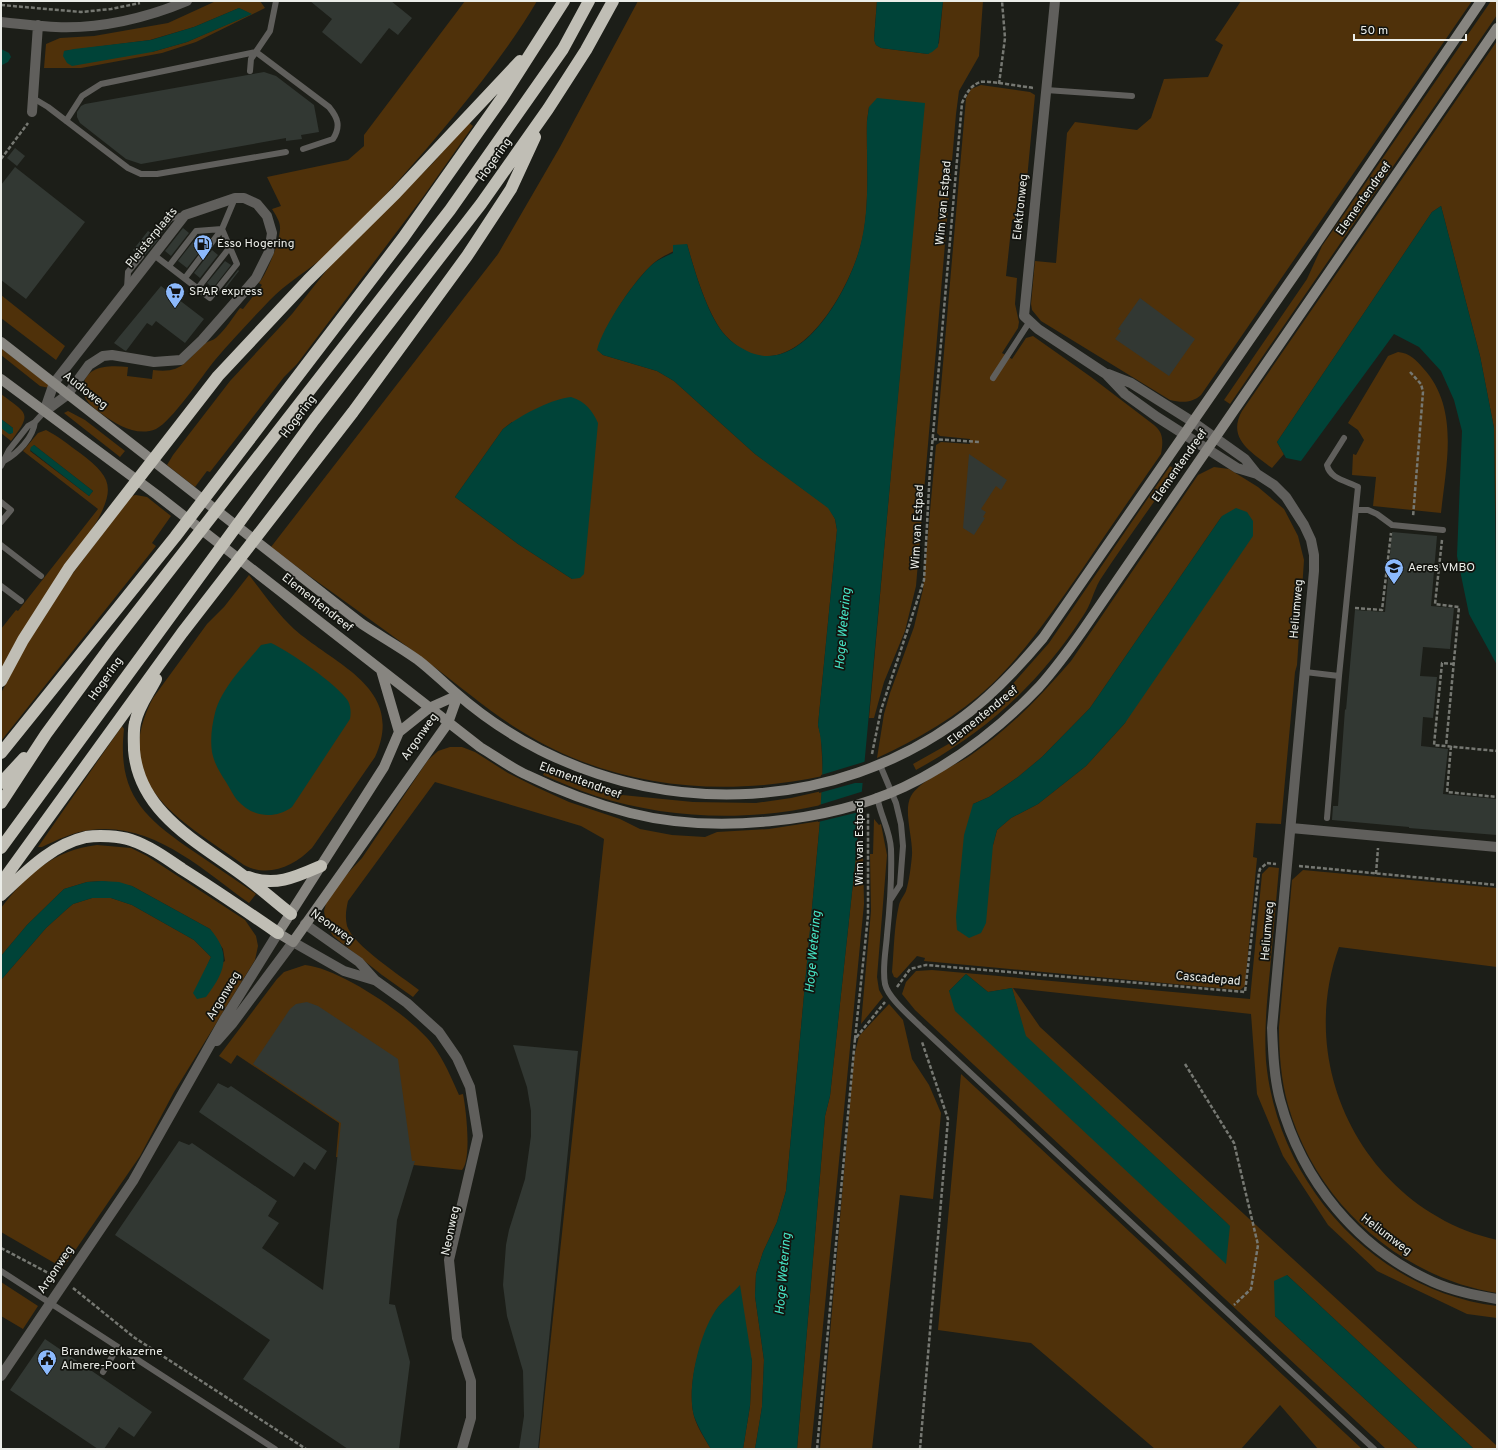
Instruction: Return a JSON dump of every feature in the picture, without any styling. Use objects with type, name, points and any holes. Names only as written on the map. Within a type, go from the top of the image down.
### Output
[{"type":"highway","points":[[1,753],[175,537],[403,238],[502,98],[564,1]]},
{"type":"highway","points":[[1,803],[46,734],[110,647],[229,496],[459,198],[558,56],[589,1]]},
{"type":"highway","name":"Hogering","points":[[1,848],[137,659],[209,564],[314,420],[481,204],[548,108],[586,50],[613,1]]},
{"type":"highway","points":[[1,681],[23,640],[69,568],[218,376],[293,296],[396,193],[463,120],[540,40]]},
{"type":"highway","points":[[1,883],[182,633],[391,362],[467,256],[511,189],[548,108]]},
{"type":"highway","points":[[182,633],[140,706],[135,722],[135,757],[140,777],[149,795],[169,821],[184,834],[242,874],[290,914]]},
{"type":"highway","points":[[1,783],[46,734]]},
{"type":"highway","points":[[1,895],[30,868],[47,855],[63,846],[86,837],[111,837],[131,840],[157,852],[278,932]]},
{"type":"highway","points":[[242,874],[259,881],[276,882],[297,877],[321,866]]},
{"type":"main road","name":"Elementendreef","points":[[153,460],[362,624],[417,659],[458,695],[504,728],[538,749],[573,766],[630,784],[684,793],[718,796],[753,794],[814,785],[880,765],[930,739],[956,722],[983,701],[1021,664],[1043,638],[1193,422],[1481,1]]},
{"type":"main road","name":"Elementendreef","points":[[138,480],[448,723],[480,747],[525,775],[579,798],[632,814],[680,821],[713,823],[748,823],[811,815],[877,796],[903,787],[945,764],[977,742],[1007,717],[1038,687],[1084,630],[1497,28]]},
{"type":"main road","name":"Audioweg","points":[[1,342],[67,395],[153,460]]},
{"type":"main road","points":[[1,379],[138,480]]},
{"type":"main road","points":[[381,670],[399,732]]},
{"type":"main road","name":"Argonweg","points":[[278,932],[384,766],[399,732],[429,708],[458,695]]},
{"type":"main road","name":"Argonweg","points":[[293,942],[448,723],[458,695]]},
{"type":"main road","name":"Neonweg","points":[[290,914],[305,924]]},
{"type":"main road","name":"Neonweg","points":[[278,932],[293,942]]},
{"type":"street","points":[[1,22],[69,27],[109,24],[147,15],[187,1]]},
{"type":"street","name":"Elektronweg","points":[[1030,321],[1024,316],[1055,1]]},
{"type":"street","points":[[32,112],[38,25]]},
{"type":"street","points":[[44,412],[67,395],[89,365],[102,356],[112,355],[154,362],[181,360],[202,340],[256,278],[269,252],[272,233],[266,216],[257,204],[244,198],[235,198]]},
{"type":"street","name":"Pleisterplaats","points":[[44,412],[54,384],[185,215],[235,198]]},
{"type":"street","points":[[1030,321],[1038,329],[1106,374],[1125,394],[1184,435]]},
{"type":"street","points":[[1106,374],[1131,382],[1193,422]]},
{"type":"street","name":"Heliumweg","points":[[1193,422],[1245,459],[1257,474]]},
{"type":"street","name":"Heliumweg","points":[[1184,435],[1237,468],[1257,474],[1274,485],[1286,497],[1298,513],[1311,540],[1314,555],[1314,571],[1272,1028],[1274,1066],[1280,1099],[1299,1151],[1328,1200],[1349,1224],[1387,1255],[1433,1282],[1474,1295],[1497,1300]]},
{"type":"street","points":[[1291,828],[1497,847]]},
{"type":"street","name":"Neonweg","points":[[305,924],[359,962],[375,980],[407,1003],[439,1032],[457,1058],[470,1087],[478,1136],[449,1260],[456,1338],[471,1381],[471,1418],[462,1449]]},
{"type":"street","name":"Argonweg","points":[[1,1376],[133,1181],[224,1020],[278,932]]},
{"type":"street","name":"Neonweg","points":[[293,942],[344,971],[375,980]]},
{"type":"street","name":"Argonweg","points":[[205,1055],[232,1024],[293,942]]},
{"type":"lane","points":[[250,71],[251,59],[270,31],[276,1]]},
{"type":"lane","points":[[66,121],[82,96],[101,84],[256,52],[329,107],[336,115],[338,128],[333,138],[303,149]]},
{"type":"lane","points":[[1046,90],[1132,96]]},
{"type":"lane","points":[[33,98],[128,168],[141,174],[156,174],[286,152]]},
{"type":"lane","points":[[185,278],[222,229],[235,198]]},
{"type":"lane","points":[[155,236],[171,218],[185,215]]},
{"type":"lane","points":[[154,255],[210,298],[237,264],[222,229]]},
{"type":"lane","points":[[169,266],[196,231],[222,229]]},
{"type":"lane","points":[[198,288],[230,248]]},
{"type":"lane","points":[[127,291],[128,272],[141,256]]},
{"type":"lane","points":[[993,378],[1030,321]]},
{"type":"lane","points":[[3,463],[15,455],[20,449],[34,431],[35,422],[44,412]]},
{"type":"lane","points":[[1327,818],[1358,487],[1335,477],[1327,468],[1329,459],[1344,438]]},
{"type":"lane","points":[[1,502],[11,510],[1,522]]},
{"type":"lane","points":[[1356,510],[1368,510],[1377,514],[1392,525],[1442,530]]},
{"type":"lane","points":[[1,545],[41,576]]},
{"type":"lane","points":[[1,586],[21,601]]},
{"type":"lane","points":[[1305,672],[1340,676]]},
{"type":"lane","points":[[880,765],[896,803],[901,824],[903,846],[900,885],[890,900]]},
{"type":"lane","points":[[877,796],[879,810],[886,826],[891,848],[890,900],[885,966],[885,984],[891,995],[922,1028],[1374,1449]]},
{"type":"lane","points":[[1,1271],[51,1302],[275,1449]]},
{"type":"lane","points":[[103,1372],[118,1346]]},
{"type":"path","points":[[1,5],[81,12],[111,9],[146,1]]},
{"type":"path","points":[[999,84],[1005,38],[1002,1]]},
{"type":"path","name":"Wim van Estpad","points":[[872,756],[882,710],[924,580],[933,439],[962,103],[966,94],[973,86],[982,82],[1046,90]]},
{"type":"path","points":[[1,159],[26,126],[32,112]]},
{"type":"path","points":[[1410,372],[1421,384],[1423,392],[1412,527]]},
{"type":"path","points":[[933,439],[979,442]]},
{"type":"path","points":[[1346,608],[1382,610],[1392,525]]},
{"type":"path","points":[[1442,530],[1435,604],[1459,607],[1446,746]]},
{"type":"path","points":[[1454,664],[1442,663],[1434,745],[1497,751]]},
{"type":"path","points":[[1451,746],[1447,792],[1497,797]]},
{"type":"path","name":"Wim van Estpad","points":[[817,1449],[854,1039],[868,916],[868,809]]},
{"type":"path","points":[[1376,874],[1379,836]]},
{"type":"path","name":"Cascadepad","points":[[891,995],[910,970],[926,965],[1245,992],[1260,869],[1267,863],[1497,885]]},
{"type":"path","points":[[854,1039],[891,995]]},
{"type":"path","points":[[920,1449],[948,1120],[922,1045],[922,1028]]},
{"type":"path","points":[[1185,1064],[1234,1143],[1258,1245],[1250,1289],[1226,1312]]},
{"type":"path","points":[[1,1248],[39,1267],[64,1282],[100,1308],[135,1338],[306,1449]]},
{"type":"shaded area","points":[[216,1],[260,1],[265,8],[196,42],[162,53],[81,68],[44,68],[46,44],[60,38],[94,36],[168,23]],"holes":[[[239,8],[251,14],[187,42],[152,52],[64,51],[150,40],[194,27]]]},
{"type":"shaded area","points":[[465,1],[537,1],[498,60],[454,116],[382,198],[337,246],[285,286],[269,301],[221,353],[187,398],[163,424],[156,429],[149,431],[135,431],[121,426],[92,407],[83,393],[83,389],[84,381],[93,371],[99,368],[113,366],[128,367],[127,376],[152,379],[153,370],[171,370],[182,365],[205,344],[220,334],[240,308],[243,309],[262,285],[259,283],[273,256],[280,232],[280,225],[272,209],[281,206],[267,177],[348,160],[364,146],[364,135]]},
{"type":"shaded area","points":[[638,1],[877,1],[874,39],[876,45],[881,48],[928,54],[939,43],[943,1],[983,1],[979,56],[959,91],[956,114],[916,586],[905,631],[884,682],[874,718],[869,718],[924,103],[869,107],[867,121],[866,218],[860,248],[841,293],[827,315],[810,335],[791,350],[770,356],[748,352],[726,336],[719,328],[713,317],[698,279],[687,244],[662,257],[647,269],[630,290],[613,316],[601,340],[598,350],[603,355],[657,371],[674,381],[755,454],[829,508],[835,519],[837,530],[818,725],[821,737],[823,776],[784,783],[745,786],[706,786],[668,783],[629,776],[592,765],[556,750],[521,731],[498,716],[413,651],[271,547],[498,254],[560,147]],"holes":[[[512,422],[572,579],[518,544],[455,497],[503,429]]]},
{"type":"shaded area","points":[[1241,1],[1472,1],[1201,395],[1190,401],[1174,401],[1170,400],[1041,321],[1032,310],[1031,304],[1035,261],[1056,263],[1067,133],[1075,122],[1137,130],[1151,118],[1164,79],[1208,77],[1223,45],[1215,40]]},
{"type":"shaded area","points":[[1491,1],[1497,1],[1497,15],[1230,404],[1224,400],[1307,279],[1322,246]]},
{"type":"shaded area","points":[[1497,41],[1497,570],[1494,428],[1480,356],[1441,206],[1432,212],[1277,442],[1284,454],[1272,468],[1250,451],[1239,437],[1237,430],[1238,421],[1242,411]]},
{"type":"shaded area","points":[[981,85],[1030,92],[1035,95],[1023,221],[1012,220],[1006,276],[1017,278],[1015,304],[1019,322],[1018,328],[1002,353],[1012,359],[1026,338],[1033,336],[1091,377],[1154,425],[1160,431],[1162,450],[1161,454],[1060,601],[1039,630],[1004,672],[991,685],[951,717],[922,735],[877,758],[884,714],[914,627],[923,589],[936,445],[941,442],[970,444],[970,439],[940,436],[937,433],[966,98],[971,89]]},
{"type":"shaded area","points":[[468,122],[473,126],[423,197],[297,364],[284,377],[210,472],[207,471],[195,487],[167,465],[230,381],[292,314],[337,257],[433,163]]},
{"type":"shaded area","points":[[1,295],[65,346],[56,360],[1,318]]},
{"type":"shaded area","points":[[1,348],[50,386],[49,388],[40,386],[1,355]]},
{"type":"shaded area","points":[[1398,352],[1409,355],[1420,365],[1435,384],[1442,401],[1448,438],[1446,476],[1441,513],[1373,506],[1376,477],[1352,475],[1353,454],[1356,455],[1364,440],[1358,430],[1348,423],[1388,356]]},
{"type":"shaded area","points":[[1,394],[17,406],[24,414],[22,424],[11,441],[1,433],[1,428],[11,434],[13,428],[1,419]]},
{"type":"shaded area","points":[[68,411],[85,420],[125,451],[120,457],[64,413]]},
{"type":"shaded area","points":[[46,430],[50,432],[98,468],[104,475],[107,482],[107,499],[97,521],[1,671],[1,629],[16,610],[18,611],[98,509],[23,451],[38,433]],"holes":[[[34,445],[93,491],[89,496],[30,451]]]},
{"type":"shaded area","points":[[1170,466],[1176,470],[1100,580],[1083,616],[1066,641],[1048,663],[1010,704],[988,722],[942,755],[916,770],[913,764],[952,742],[978,723],[1049,643]]},
{"type":"shaded area","points":[[1214,467],[1229,469],[1258,487],[1284,509],[1298,536],[1304,560],[1297,665],[1295,672],[1281,824],[1256,823],[1253,857],[1257,858],[1245,986],[1240,990],[924,961],[925,958],[917,956],[897,978],[894,977],[892,972],[896,921],[900,903],[907,887],[912,860],[908,816],[911,796],[930,778],[971,755],[985,745],[1024,711],[1060,674],[1071,661],[1198,475]],"holes":[[[1222,516],[1125,723],[1086,766],[1038,804],[1011,818],[997,830],[993,845],[973,804],[989,797],[1018,777],[1042,757],[1090,708]]]},
{"type":"shaded area","points":[[136,495],[147,497],[171,516],[152,543],[156,546],[1,741],[1,693],[28,641],[64,585],[131,496]]},
{"type":"shaded area","points":[[249,575],[276,610],[294,629],[362,681],[374,696],[381,713],[382,733],[375,757],[312,848],[289,865],[272,870],[253,869],[244,865],[198,833],[177,816],[159,798],[146,778],[139,755],[141,728],[153,698],[207,624],[224,607]]},
{"type":"shaded area","points":[[122,726],[124,729],[123,751],[125,770],[130,787],[137,801],[160,827],[175,839],[256,894],[249,903],[195,863],[176,851],[155,840],[135,833],[113,829],[90,830],[71,834],[42,847],[38,847]]},
{"type":"shaded area","points":[[450,747],[462,747],[475,752],[508,773],[536,787],[569,802],[620,819],[640,829],[672,835],[705,837],[717,832],[769,829],[820,821],[786,1191],[777,1222],[763,1252],[756,1274],[755,1296],[764,1360],[762,1407],[755,1449],[743,1449],[750,1406],[752,1361],[733,1294],[717,1309],[711,1320],[696,1361],[694,1375],[692,1404],[694,1416],[699,1429],[711,1449],[539,1449],[604,839],[581,826],[435,782],[348,901],[346,910],[347,926],[351,934],[368,951],[419,990],[413,997],[382,975],[333,936],[326,925],[324,911],[327,900],[336,886],[362,858],[428,760],[438,751]]},
{"type":"shaded area","points":[[546,769],[573,781],[612,794],[693,802],[756,803],[791,798],[822,791],[821,805],[765,814],[736,816],[708,816],[651,810],[623,804],[576,789],[543,775]]},
{"type":"shaded area","points":[[874,819],[879,825],[881,824],[887,855],[877,977],[879,990],[883,997],[861,1024],[871,911],[870,854],[873,854]]},
{"type":"shaded area","points":[[97,845],[131,848],[147,856],[245,920],[256,936],[258,946],[255,960],[174,1092],[140,1156],[63,1268],[1,1232],[1,980],[46,928],[67,909],[73,904],[92,898],[111,898],[132,905],[194,940],[211,957],[203,975],[225,961],[223,949],[210,929],[132,886],[102,881],[87,882],[64,889],[27,925],[1,956],[1,908],[11,896],[31,874],[55,858],[68,852]]},
{"type":"shaded area","points":[[856,855],[863,856],[864,904],[811,1449],[797,1449],[825,1116],[830,1096]]},
{"type":"shaded area","points":[[1269,867],[1279,868],[1267,1004],[1265,1049],[1274,1106],[1289,1148],[1311,1188],[1340,1223],[1373,1254],[1411,1278],[1452,1296],[1497,1306],[1497,1318],[1467,1314],[1377,1271],[1328,1225],[1283,1156],[1257,1094],[1251,1014],[1013,988],[1040,1027],[1497,1446],[1497,1449],[1474,1449],[1287,1275],[1275,1316],[1419,1449],[1386,1449],[915,1010],[902,994],[906,982],[916,971],[932,970],[1250,999],[1262,874]],"holes":[[[966,974],[988,992],[1012,988],[1025,1036],[1230,1226],[949,991]]]},
{"type":"shaded area","points":[[1303,870],[1497,888],[1497,967],[1339,947],[1329,986],[1326,1025],[1330,1063],[1340,1100],[1356,1135],[1378,1166],[1406,1194],[1452,1225],[1497,1240],[1497,1293],[1461,1284],[1426,1270],[1394,1252],[1366,1229],[1340,1202],[1318,1173],[1301,1140],[1288,1105],[1282,1076],[1279,1027],[1292,880]]},
{"type":"shaded area","points":[[305,965],[319,968],[336,975],[373,995],[392,1007],[408,1020],[432,1044],[444,1062],[459,1095],[463,1094],[466,1111],[468,1145],[467,1156],[462,1170],[336,1157],[339,1123],[237,1055],[231,1064],[219,1056],[277,979],[284,972]]},
{"type":"shaded area","points":[[889,1004],[903,1020],[912,1059],[929,1085],[941,1113],[933,1199],[900,1195],[872,1449],[820,1449],[854,1057],[859,1036]]},
{"type":"shaded area","points":[[961,1074],[1362,1449],[1318,1449],[1280,1405],[1241,1449],[1155,1449],[1031,1343],[938,1330]]},
{"type":"shaded area","points":[[1,1282],[38,1306],[23,1329],[1,1316]]},
{"type":"water","points":[[877,1],[943,1],[938,47],[928,54],[881,48],[876,45],[874,40]]},
{"type":"water","points":[[239,8],[252,14],[187,42],[152,52],[72,66],[67,63],[63,56],[64,51],[74,49],[151,40],[194,27]]},
{"type":"water","points":[[1,49],[9,53],[11,57],[8,62],[2,65]]},
{"type":"water","name":"Hoge Wetering","points":[[877,98],[925,103],[856,855],[830,1096],[825,1116],[797,1449],[755,1449],[762,1407],[764,1360],[755,1296],[756,1274],[763,1252],[777,1222],[786,1191],[820,821],[822,749],[818,725],[837,530],[835,519],[828,508],[755,454],[674,381],[657,371],[603,355],[597,350],[600,340],[613,316],[629,291],[646,270],[654,263],[673,253],[673,245],[687,244],[697,279],[712,316],[730,340],[747,351],[767,356],[786,352],[804,341],[820,325],[834,306],[854,265],[860,247],[866,216],[867,200],[867,121],[869,107]]},
{"type":"water","points":[[1441,206],[1480,356],[1494,428],[1497,665],[1469,614],[1457,556],[1462,431],[1454,400],[1441,371],[1419,347],[1394,334],[1301,461],[1286,458],[1277,442],[1432,212]]},
{"type":"water","points":[[571,397],[585,404],[598,423],[584,574],[580,578],[572,579],[518,544],[455,497],[503,429],[536,409],[554,401]]},
{"type":"water","points":[[1,419],[13,428],[13,433],[9,434],[1,428]]},
{"type":"water","points":[[34,445],[93,491],[89,496],[30,450]]},
{"type":"water","points":[[1236,508],[1247,512],[1253,521],[1253,536],[1125,723],[1086,766],[1038,804],[1011,818],[997,830],[993,845],[986,923],[981,933],[969,938],[957,930],[956,917],[964,835],[973,804],[989,797],[1018,777],[1042,757],[1090,708],[1222,516]]},
{"type":"water","points":[[271,643],[301,661],[334,686],[348,701],[351,712],[350,719],[292,807],[278,814],[263,815],[249,810],[237,800],[216,764],[212,752],[211,742],[215,713],[218,703],[228,685],[261,645]]},
{"type":"water","points":[[87,882],[119,882],[132,886],[210,929],[217,938],[221,947],[223,963],[218,979],[206,997],[197,999],[193,993],[211,957],[194,940],[132,905],[111,898],[92,898],[73,904],[46,928],[1,980],[1,956],[27,925],[64,889]]},
{"type":"water","points":[[966,974],[988,992],[1012,988],[1026,1036],[1230,1226],[1226,1264],[955,1011],[949,991]]},
{"type":"water","points":[[1287,1275],[1474,1449],[1419,1449],[1275,1316],[1274,1281]]},
{"type":"water","points":[[740,1285],[752,1361],[750,1406],[743,1449],[711,1449],[694,1416],[692,1404],[693,1375],[700,1344],[711,1317],[718,1307]]},
{"type":"pier","points":[[867,761],[865,783],[855,783],[819,793],[821,775]]},
{"type":"pier","points":[[864,791],[862,813],[855,813],[818,822],[819,805]]},
{"type":"building","points":[[310,1],[391,1],[412,18],[398,35],[389,28],[361,64],[322,32],[332,19]]},
{"type":"building","points":[[264,72],[276,76],[314,105],[319,132],[301,135],[302,139],[286,141],[286,138],[141,164],[126,159],[80,123],[77,117],[77,112],[81,106],[85,104]]},
{"type":"building","points":[[15,148],[25,156],[17,166],[7,158]]},
{"type":"building","points":[[15,167],[85,222],[26,299],[1,280],[1,185]]},
{"type":"building","points":[[183,228],[189,233],[171,256],[165,251]]},
{"type":"building","points":[[148,231],[151,233],[152,239],[158,240],[145,255],[142,252],[137,254],[133,250]]},
{"type":"building","points":[[196,238],[205,245],[187,268],[178,261]]},
{"type":"building","points":[[212,250],[218,255],[200,278],[194,273]]},
{"type":"building","points":[[225,261],[231,265],[213,288],[207,283]]},
{"type":"building","points":[[238,270],[239,271],[221,294],[220,293]]},
{"type":"building","points":[[161,286],[204,319],[185,343],[156,321],[152,326],[147,323],[126,351],[124,350],[114,343]]},
{"type":"building","points":[[1140,298],[1195,339],[1169,376],[1115,339],[1121,331],[1118,329]]},
{"type":"building","points":[[969,454],[1007,480],[1001,490],[996,486],[981,509],[986,512],[983,517],[985,518],[974,535],[963,528]]},
{"type":"building","points":[[1392,532],[1437,536],[1431,606],[1454,608],[1450,649],[1423,647],[1420,676],[1437,677],[1433,718],[1423,717],[1421,746],[1448,749],[1443,794],[1497,799],[1497,835],[1332,820],[1333,806],[1338,806],[1345,709],[1346,710],[1355,610],[1385,612]]},
{"type":"building","points":[[307,1002],[318,1006],[398,1059],[412,1161],[415,1161],[397,1220],[389,1304],[395,1305],[410,1362],[399,1449],[348,1449],[243,1379],[270,1340],[115,1235],[179,1141],[189,1145],[192,1143],[277,1201],[268,1216],[279,1223],[262,1248],[323,1290],[341,1123],[253,1064],[290,1009],[296,1004]]},
{"type":"building","points":[[513,1045],[578,1051],[538,1449],[519,1449],[524,1416],[523,1371],[507,1316],[503,1285],[506,1245],[509,1230],[525,1179],[531,1136],[531,1111],[527,1087]]},
{"type":"building","points":[[218,1083],[228,1088],[231,1086],[327,1151],[315,1170],[304,1162],[294,1177],[199,1112]]},
{"type":"building","points":[[45,1339],[152,1412],[134,1437],[119,1427],[104,1449],[98,1449],[10,1390]]},
{"type":"place","name":"Esso Hogering","points":[[203,261]]},
{"type":"place","name":"SPAR express","points":[[175,309]]},
{"type":"place","name":"Aeres VMBO","points":[[1394,585]]},
{"type":"place","name":"Brandweerkazerne Almere-Poort","points":[[47,1376]]}]
